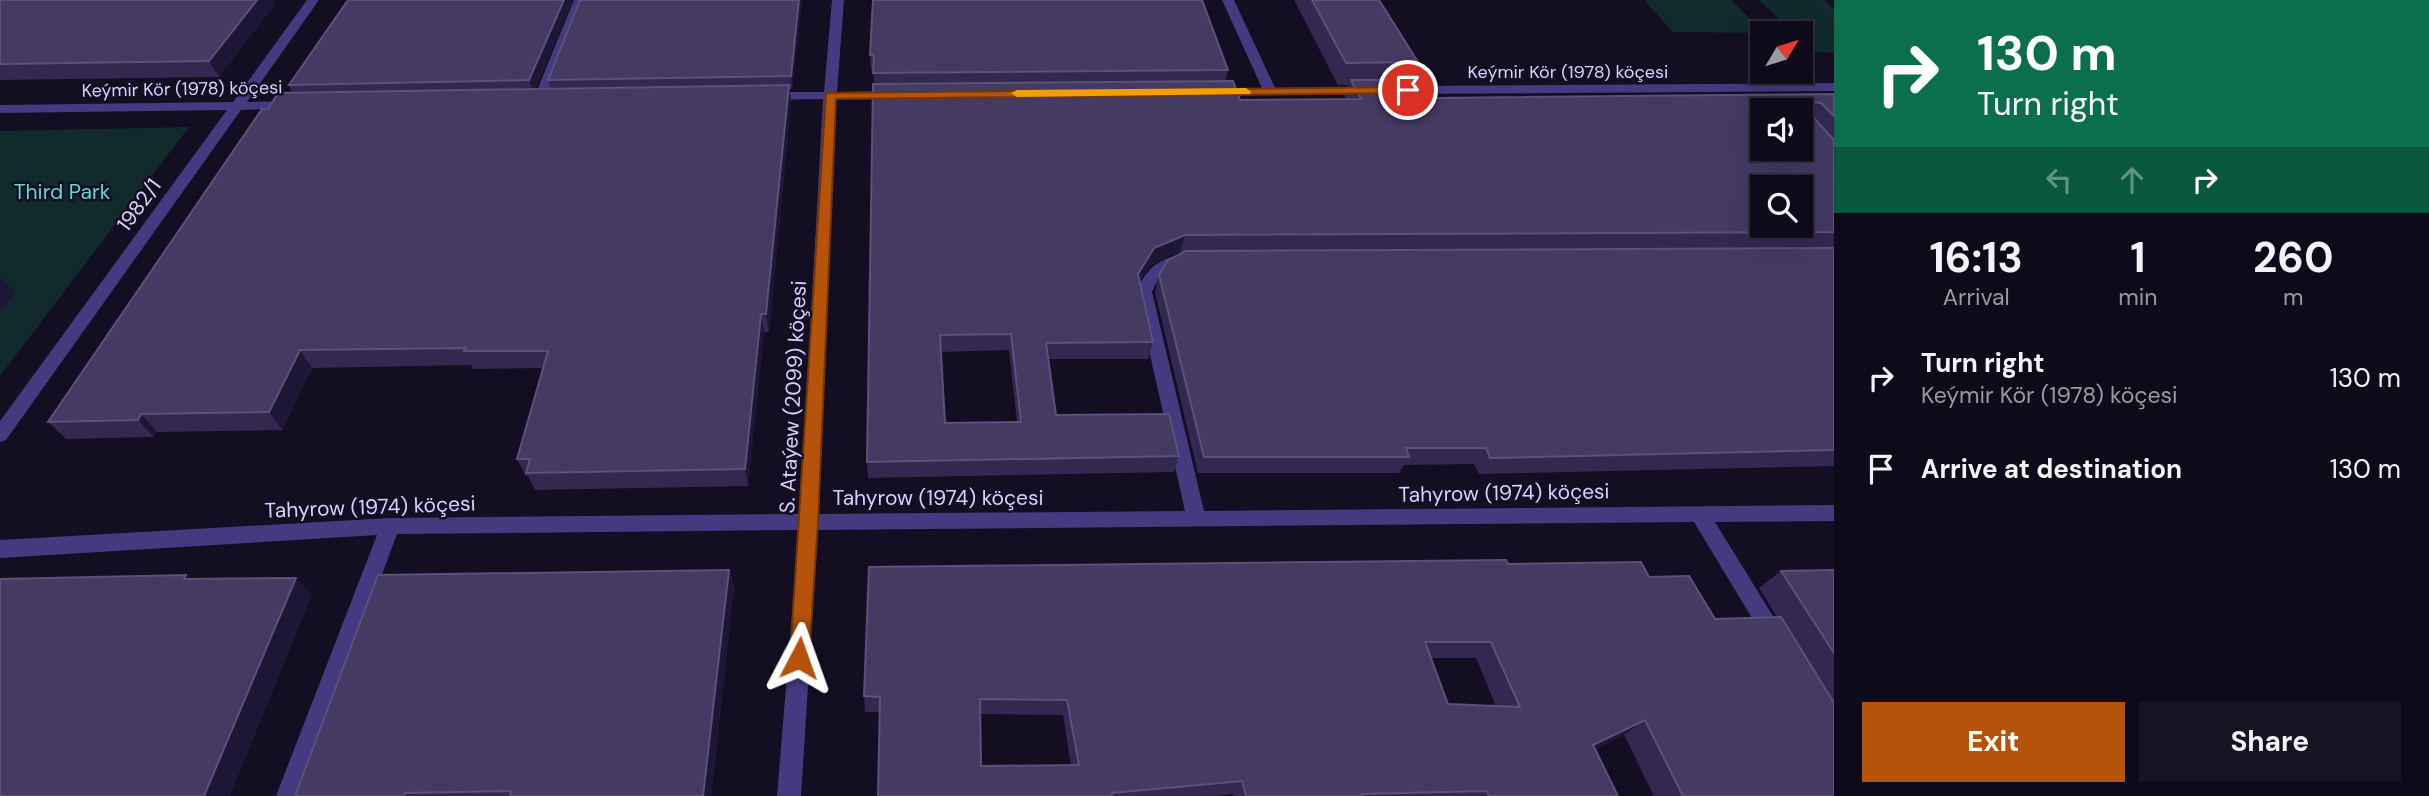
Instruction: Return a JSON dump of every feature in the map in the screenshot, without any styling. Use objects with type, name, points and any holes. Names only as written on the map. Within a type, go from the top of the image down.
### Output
[{"type":"street","name":"1982/1","points":[[0,435],[313,0]]},
{"type":"street","points":[[540,100],[580,0]]},
{"type":"street","name":"S. Ataýew (2099) köçesi","points":[[789,796],[809,521],[830,95],[838,0]]},
{"type":"street","points":[[1228,0],[1270,91]]},
{"type":"street","name":"Keýmir Kör (1978) köçesi","points":[[1201,92],[1834,87]]},
{"type":"street","points":[[1765,88],[1774,98]]},
{"type":"street","points":[[747,97],[913,94]]},
{"type":"street","name":"Keýmir Kör (1978) köçesi","points":[[0,109],[304,104]]},
{"type":"street","points":[[1196,520],[1144,292],[1150,276],[1163,265],[1180,260],[1208,260]]},
{"type":"street","points":[[1699,513],[1784,653]]},
{"type":"street","name":"Tahyrow (1974) köçesi","points":[[0,549],[390,526],[1834,513]]},
{"type":"street","points":[[288,796],[390,526]]},
{"type":"green space","points":[[1644,0],[1731,0],[1753,21],[1750,21],[1750,33],[1673,32]]},
{"type":"green space","points":[[1759,0],[1824,0],[1834,9],[1834,53],[1813,51],[1813,21],[1781,21]]},
{"type":"green space","name":"Third Park","points":[[189,127],[0,376],[0,131]]},
{"type":"building","points":[[0,0],[257,0],[209,61],[0,64]]},
{"type":"building","points":[[348,0],[564,0],[529,80],[289,85]]},
{"type":"building","points":[[580,0],[799,0],[791,76],[548,80]]},
{"type":"building","points":[[873,0],[1202,0],[1228,70],[873,73],[874,55],[870,55]]},
{"type":"building","points":[[1312,0],[1379,0],[1418,62],[1346,63]]},
{"type":"building","points":[[1351,80],[1423,80],[1435,98],[1834,94],[1834,116],[1821,103],[1813,102],[1813,98],[1750,98],[1750,161],[1813,161],[1813,117],[1834,140],[1834,232],[1813,232],[1813,175],[1750,175],[1750,232],[1185,235],[1154,248],[1138,274],[1153,342],[1046,343],[1056,415],[1169,414],[1179,456],[867,462],[873,84],[1233,81],[1240,100],[1361,99]],"holes":[[[1011,334],[1021,422],[945,423],[940,335]]]},
{"type":"building","points":[[789,85],[766,314],[761,314],[745,469],[526,473],[530,459],[517,459],[548,351],[464,351],[466,348],[300,350],[269,412],[141,414],[138,420],[48,422],[262,109],[268,109],[278,93]]},
{"type":"building","points":[[1834,248],[1834,450],[1490,458],[1486,448],[1406,448],[1409,457],[1204,457],[1159,275],[1168,260],[1186,251]]},
{"type":"building","points":[[1506,560],[1508,564],[1641,562],[1649,577],[1689,576],[1715,619],[1781,617],[1834,703],[1834,796],[1683,796],[1645,720],[1593,745],[1618,796],[1489,796],[1487,791],[1362,794],[1363,796],[1246,796],[1242,781],[1112,793],[1112,796],[878,796],[880,697],[864,696],[869,567]],"holes":[[[1425,642],[1491,642],[1520,707],[1448,704]],[[980,699],[1067,700],[1079,765],[981,766]]]},
{"type":"building","points":[[729,570],[703,796],[510,796],[511,791],[405,793],[404,796],[295,796],[378,575]]},
{"type":"building","points":[[1834,570],[1834,653],[1781,571]]},
{"type":"building","points":[[186,575],[184,579],[296,578],[204,796],[0,796],[0,579]]},
{"type":"slow traffic","points":[[1017,93],[1246,92]]},
{"type":"route","points":[[799,658],[809,521],[830,95],[1408,90]]}]
